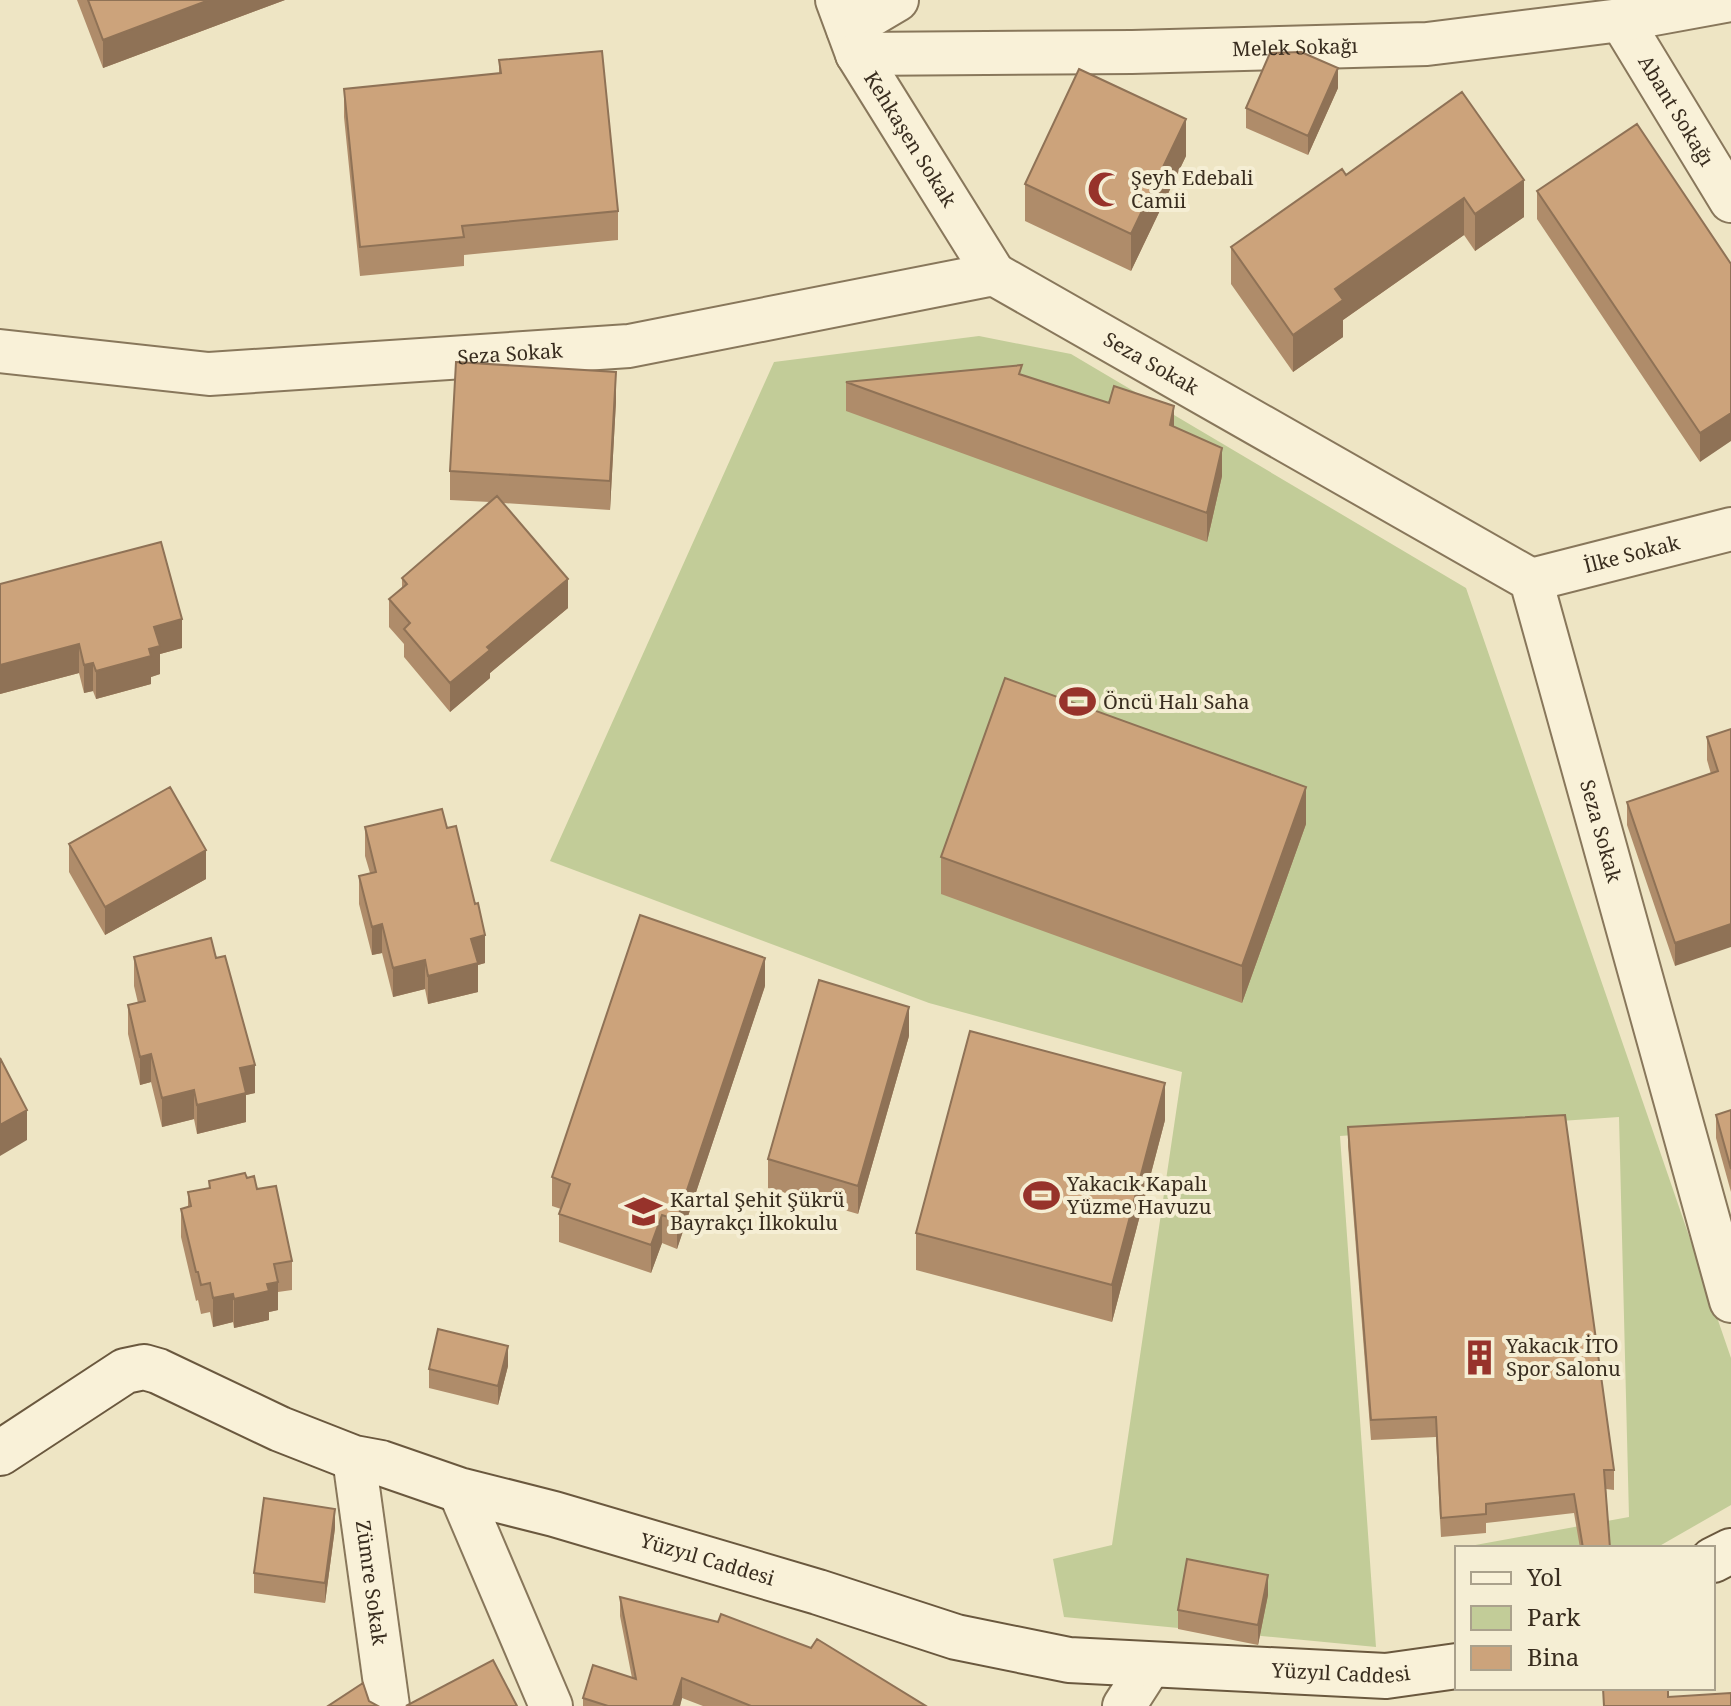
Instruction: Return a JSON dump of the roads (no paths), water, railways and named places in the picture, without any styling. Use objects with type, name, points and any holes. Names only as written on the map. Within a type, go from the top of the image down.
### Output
[{"type":"street","points":[[847,28],[897,0]]},
{"type":"street","name":"Melek Sokağı","points":[[847,28],[1132,52],[1427,44],[1621,20],[1730,0]]},
{"type":"street","name":"Abant Sokağı","points":[[1621,20],[1731,201]]},
{"type":"street","name":"Kehkaşen Sokak","points":[[847,28],[994,274]]},
{"type":"street","name":"Seza Sokak","points":[[0,351],[209,374],[629,346],[994,274],[1531,580],[1731,1301]]},
{"type":"street","name":"İlke Sokak","points":[[1531,580],[1731,529]]},
{"type":"street","name":"Yüzyıl Caddesi","points":[[0,1453],[125,1371],[144,1367],[280,1429],[354,1458],[381,1463],[459,1490],[554,1514],[818,1592],[956,1637],[1069,1660],[1386,1676],[1455,1666]]},
{"type":"street","name":"Zümre Sokak","points":[[354,1458],[388,1706]]},
{"type":"street","points":[[459,1490],[551,1706]]},
{"type":"street","points":[[1124,1706],[1151,1664]]},
{"type":"place","name":"Şeyh Edebali Camii","points":[[1105,189]]},
{"type":"place","name":"Öncü Halı Saha","points":[[1077,702]]},
{"type":"place","name":"Yakacık Kapalı Yüzme Havuzu","points":[[1041,1195]]},
{"type":"place","name":"Kartal Şehit Şükrü Bayrakçı İlkokulu","points":[[644,1211]]},
{"type":"place","name":"Yakacık İTO Spor Salonu","points":[[1480,1357]]}]
